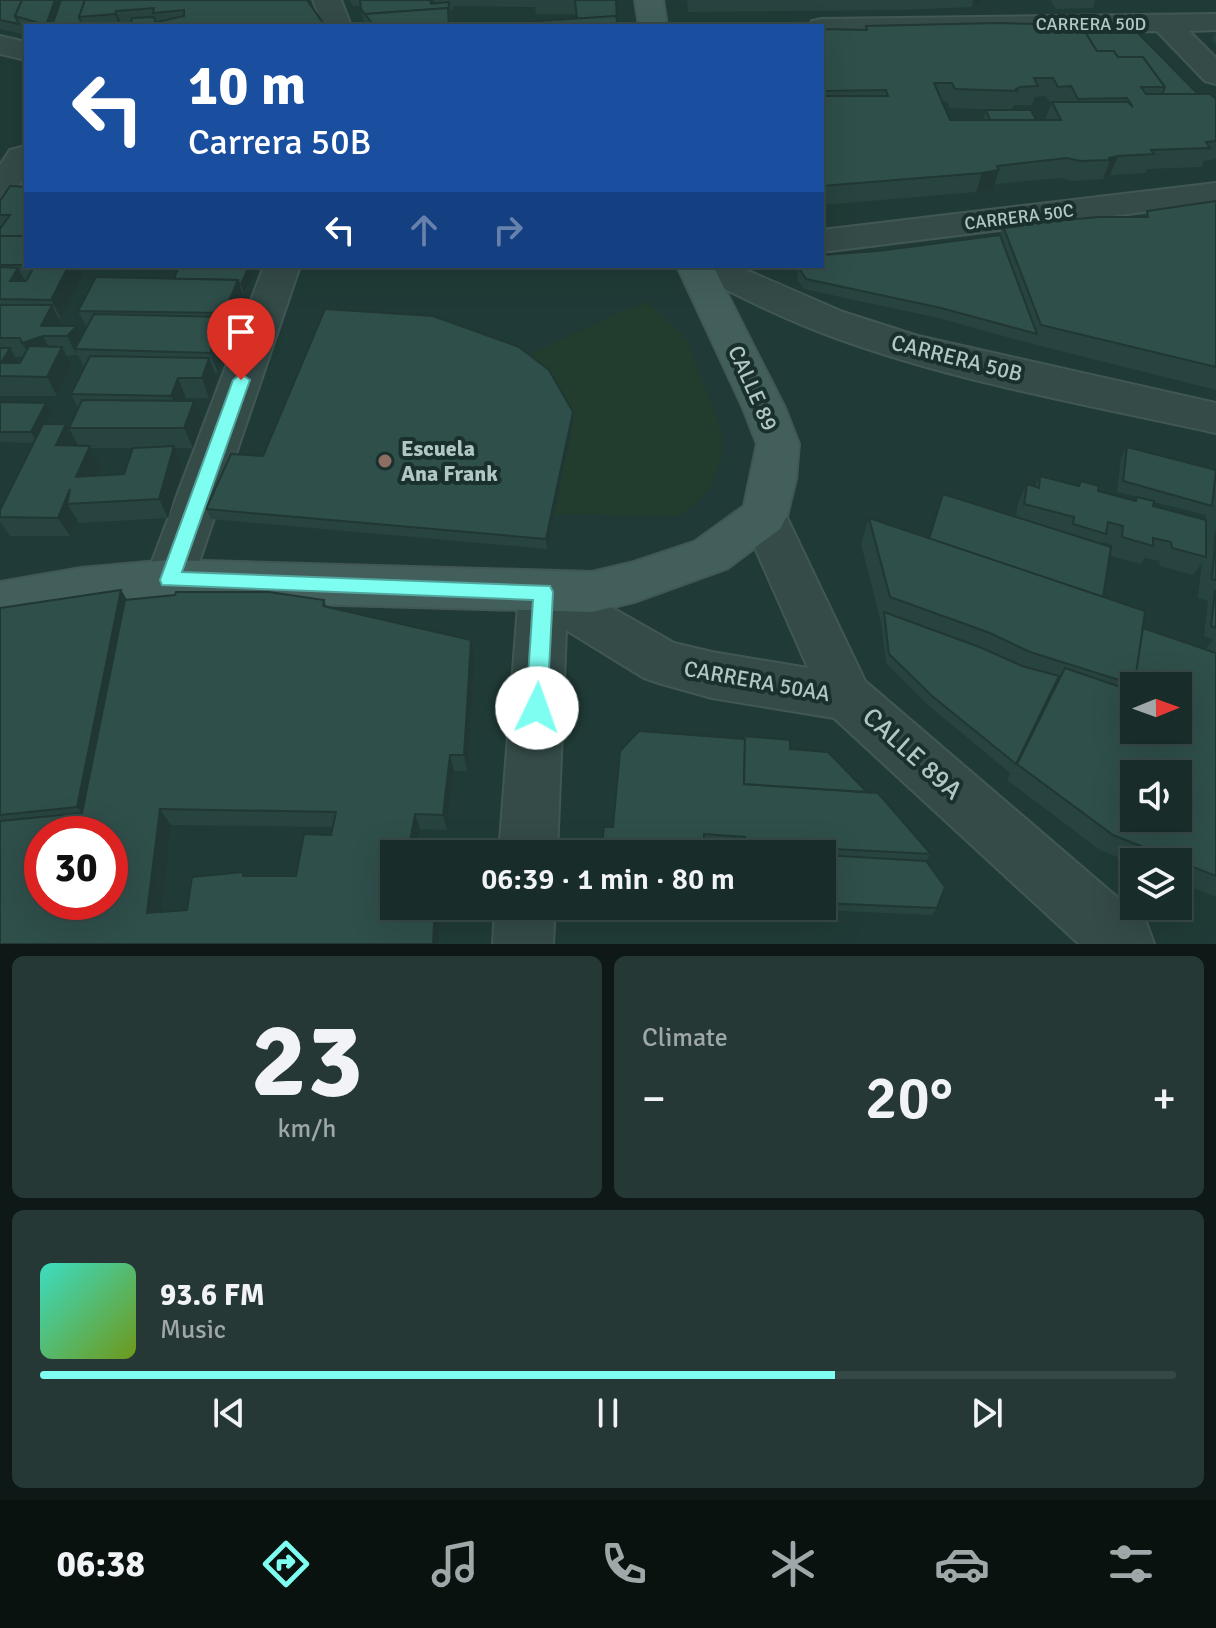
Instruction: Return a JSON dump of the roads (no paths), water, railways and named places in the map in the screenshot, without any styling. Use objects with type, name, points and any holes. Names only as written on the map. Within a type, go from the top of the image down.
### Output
[{"type":"street","points":[[327,0],[336,24]]},
{"type":"street","points":[[649,0],[653,24]]},
{"type":"street","name":"CARRERA 50D","points":[[824,27],[1023,12],[1165,23],[1216,22]]},
{"type":"street","points":[[1165,23],[1216,75]]},
{"type":"street","points":[[0,45],[24,51]]},
{"type":"street","points":[[0,189],[16,155]]},
{"type":"street","name":"CARRERA 50C","points":[[824,241],[1216,193]]},
{"type":"street","points":[[169,580],[281,268]]},
{"type":"street","name":"CALLE 89","points":[[696,268],[764,408],[778,444],[774,479],[764,516]]},
{"type":"street","name":"CARRERA 50B","points":[[712,268],[775,300],[870,336],[990,368],[1216,418]]},
{"type":"street","points":[[0,602],[81,588],[169,580],[592,592],[711,555],[764,516]]},
{"type":"street","name":"CALLE 89A","points":[[764,516],[847,697],[1124,944]]},
{"type":"street","points":[[529,840],[543,592]]},
{"type":"street","name":"CARRERA 50AA","points":[[543,592],[662,662],[712,675],[847,697]]},
{"type":"street","points":[[523,944],[524,920]]},
{"type":"place","name":"Escuela Ana Frank","points":[[385,461]]}]
